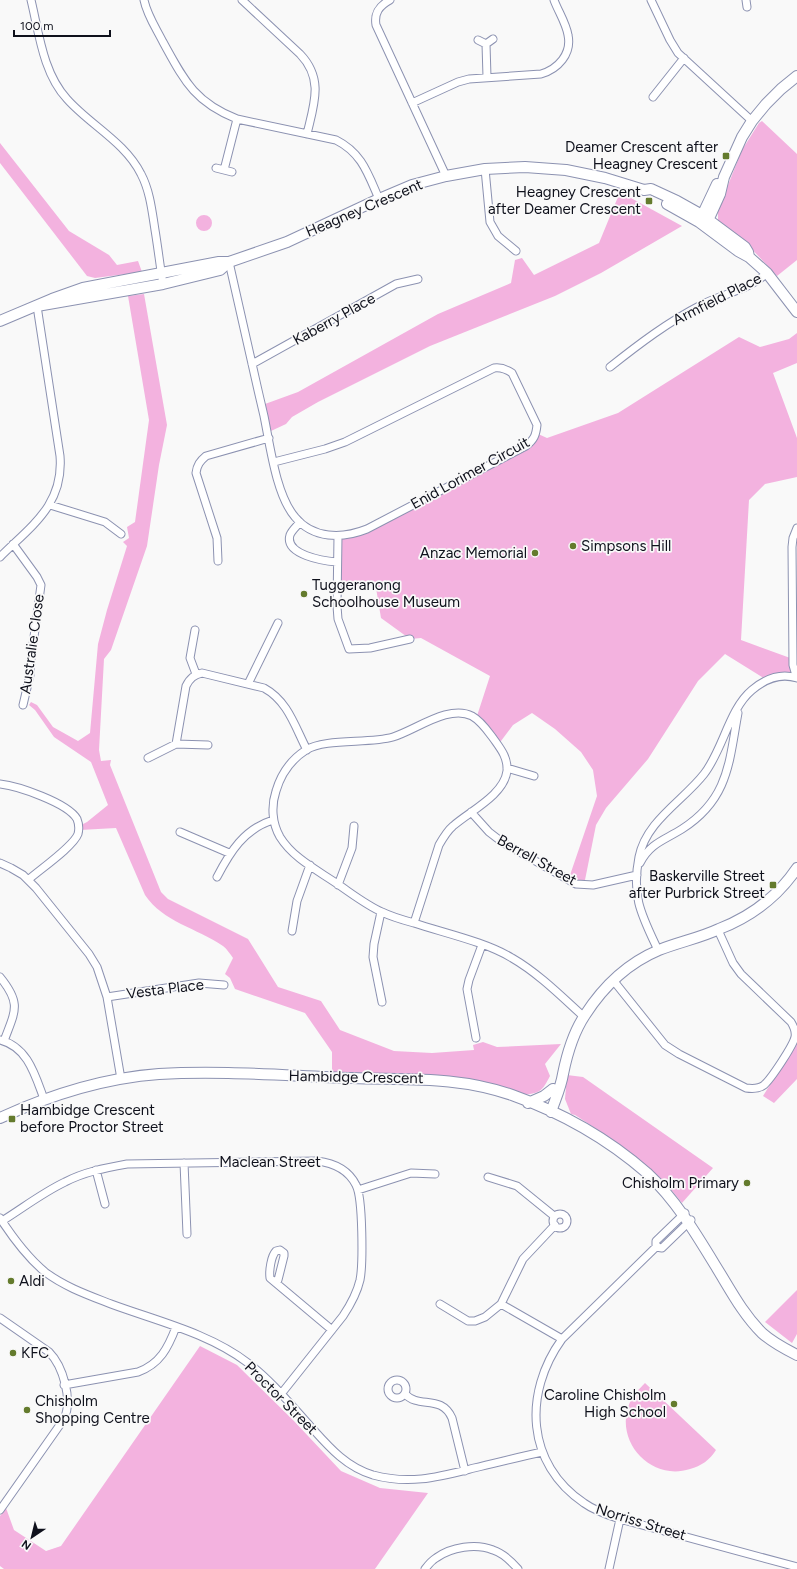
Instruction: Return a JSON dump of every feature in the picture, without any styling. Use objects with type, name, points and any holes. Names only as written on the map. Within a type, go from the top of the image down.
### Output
[{"type":"street","points":[[31,0],[46,59],[58,87],[77,109],[124,150],[141,174],[151,203],[163,284]]},
{"type":"street","points":[[144,0],[150,17],[180,72],[189,86],[207,104],[237,119],[336,140],[350,148],[358,156],[364,165],[379,199]]},
{"type":"street","points":[[242,0],[308,61],[315,81],[316,93],[308,134]]},
{"type":"street","points":[[412,103],[458,82],[469,79],[541,74],[549,72],[556,67],[563,60],[567,52],[569,35],[554,0]]},
{"type":"street","points":[[651,0],[670,40],[684,58],[752,121]]},
{"type":"street","points":[[386,1],[378,9],[376,14],[376,25],[446,176]]},
{"type":"street","points":[[486,44],[493,39]]},
{"type":"street","points":[[478,40],[486,44]]},
{"type":"street","points":[[486,44],[487,77]]},
{"type":"street","points":[[653,97],[684,58]]},
{"type":"street","points":[[704,221],[720,194],[724,177],[742,137],[752,121],[776,94],[797,76]]},
{"type":"street","points":[[224,170],[237,119]]},
{"type":"street","name":"Heagney Crescent","points":[[0,321],[67,293],[83,288],[219,262],[229,262],[287,242],[412,185],[446,176],[485,169],[525,167],[566,170],[605,178],[644,190],[648,195],[704,221],[738,251],[749,257],[767,274],[797,312]]},
{"type":"street","points":[[216,168],[232,172]]},
{"type":"street","points":[[485,169],[490,222],[498,236],[516,251]]},
{"type":"street","name":"Heagney Crescent","points":[[37,306],[163,284],[220,270],[229,262]]},
{"type":"street","name":"Enid Lorimer Circuit","points":[[229,262],[268,438],[282,495],[287,507],[300,522],[317,533],[338,536],[355,534],[367,529],[531,442],[536,433],[537,425],[512,373],[507,369],[490,369],[345,442],[325,449],[274,462]]},
{"type":"street","name":"Armfield Place","points":[[610,367],[642,341],[678,317],[703,304],[752,285],[767,274]]},
{"type":"street","name":"Kaberry Place","points":[[252,364],[396,284],[418,279]]},
{"type":"street","points":[[0,557],[40,518],[50,505],[56,493],[61,468],[37,306]]},
{"type":"street","points":[[218,561],[217,538],[196,473],[197,468],[200,461],[206,456],[268,438]]},
{"type":"street","points":[[50,505],[104,522],[121,534]]},
{"type":"street","points":[[300,522],[290,536],[289,542],[292,548],[315,558],[337,562]]},
{"type":"street","points":[[795,676],[793,665],[792,547],[793,538],[797,528]]},
{"type":"street","points":[[338,536],[338,619],[349,649],[370,648],[410,638]]},
{"type":"street","name":"Australie Close","points":[[13,544],[37,577],[41,585],[30,675],[23,705]]},
{"type":"street","points":[[792,547],[797,564]]},
{"type":"street","points":[[248,684],[278,623]]},
{"type":"street","points":[[194,630],[190,658],[196,674]]},
{"type":"street","points":[[795,676],[797,660]]},
{"type":"street","points":[[176,744],[186,686],[190,679],[196,674],[209,673],[264,688],[281,700],[307,750]]},
{"type":"street","points":[[658,950],[645,925],[637,898],[639,856],[654,826],[704,774],[740,704],[751,690],[761,683],[776,677],[795,676]]},
{"type":"street","points":[[637,873],[643,858],[651,848],[693,822],[704,812],[718,795],[728,768],[740,704]]},
{"type":"street","points":[[414,923],[443,836],[453,826],[500,788],[507,768],[506,759],[502,751],[480,722],[473,716],[464,713],[453,713],[443,716],[392,737],[323,744],[307,750],[288,767],[280,781],[274,800],[273,820],[281,838],[289,849],[338,885],[381,912],[414,923],[482,945],[511,957],[526,967],[583,1016]]},
{"type":"street","points":[[148,758],[176,744],[208,745]]},
{"type":"street","points":[[507,768],[534,776]]},
{"type":"street","points":[[0,784],[24,789],[53,802],[74,815],[78,822],[77,835],[72,844],[28,880]]},
{"type":"street","name":"Berrell Street","points":[[471,812],[489,832],[502,842],[576,884],[592,885],[637,873]]},
{"type":"street","points":[[217,877],[229,853],[246,834],[258,826],[273,820]]},
{"type":"street","points":[[338,885],[352,848],[354,826]]},
{"type":"street","points":[[180,832],[229,853]]},
{"type":"street","points":[[0,863],[11,868],[28,880],[89,954],[100,974],[106,997],[121,1079]]},
{"type":"street","points":[[292,932],[300,890],[310,865]]},
{"type":"street","points":[[548,1110],[576,1031],[583,1016],[613,980],[630,967],[658,950],[718,930],[737,921],[755,910],[780,889],[797,868]]},
{"type":"street","points":[[381,912],[374,944],[373,957],[382,1002]]},
{"type":"street","points":[[613,980],[665,1045],[679,1054],[746,1088],[758,1088],[768,1080],[792,1045],[795,1033],[794,1027],[791,1022],[741,974],[733,963],[718,930]]},
{"type":"street","points":[[476,1038],[467,989],[482,945]]},
{"type":"street","points":[[0,978],[12,994],[15,1007],[2,1040],[19,1050],[27,1059],[33,1070],[44,1099]]},
{"type":"street","name":"Vesta Place","points":[[106,997],[199,983],[224,985]]},
{"type":"street","name":"Hambidge Crescent","points":[[0,1118],[44,1099],[82,1088],[121,1079],[157,1074],[193,1073],[432,1079],[466,1083],[512,1095],[528,1103],[548,1110],[601,1139],[646,1173],[686,1216],[719,1261],[742,1299],[756,1317],[782,1340],[797,1348]]},
{"type":"street","points":[[528,1103],[556,1090]]},
{"type":"street","points":[[556,1090],[561,1107],[568,1120]]},
{"type":"street","name":"Maclean Street","points":[[1,1220],[66,1181],[96,1170],[127,1164],[317,1161],[328,1162],[342,1169],[350,1176],[358,1190],[360,1203],[362,1260],[360,1279],[351,1304],[281,1394]]},
{"type":"street","points":[[184,1162],[187,1234]]},
{"type":"street","points":[[96,1170],[105,1204]]},
{"type":"street","points":[[358,1190],[411,1173],[435,1174]]},
{"type":"street","points":[[488,1177],[517,1186],[554,1216]]},
{"type":"street","points":[[557,1214],[565,1215],[567,1220],[566,1225],[558,1228],[553,1221],[554,1216],[557,1214]]},
{"type":"street","name":"Hambidge Crescent","points":[[686,1216],[736,1300],[749,1318],[766,1336],[797,1355]]},
{"type":"street","name":"Norriss Street","points":[[686,1216],[656,1241],[656,1247],[562,1339],[546,1366],[537,1395],[536,1425],[542,1452],[554,1475],[571,1494],[600,1512],[620,1519],[797,1568]]},
{"type":"street","name":"Proctor Street","points":[[1,1220],[16,1242],[30,1258],[61,1282],[84,1294],[207,1339],[248,1363],[281,1394],[334,1452],[355,1467],[371,1474],[388,1479],[416,1480],[435,1478],[542,1452]]},
{"type":"street","points":[[440,1304],[468,1321],[475,1321],[485,1317],[501,1304],[523,1259],[555,1225]]},
{"type":"street","points":[[275,1282],[332,1330]]},
{"type":"street","points":[[501,1304],[562,1339]]},
{"type":"street","points":[[0,1318],[50,1352],[56,1359],[60,1366],[67,1406],[64,1418],[0,1510]]},
{"type":"street","points":[[64,1385],[138,1372],[146,1369],[164,1354],[176,1327]]},
{"type":"street","points":[[404,1394],[412,1399],[444,1406],[449,1411],[465,1470]]},
{"type":"street","points":[[609,1569],[620,1519]]},
{"type":"street","points":[[425,1569],[436,1558],[444,1553],[472,1547],[483,1547],[503,1554],[518,1569]]},
{"type":"shaded area","points":[[762,121],[797,154],[797,260],[777,276],[748,245],[718,220],[718,210],[742,150],[759,123]]},
{"type":"shaded area","points":[[0,143],[69,231],[109,255],[117,265],[138,261],[142,272],[95,278],[87,276],[0,163]]},
{"type":"shaded area","points":[[620,192],[682,226],[601,273],[555,296],[430,346],[318,402],[292,417],[286,424],[271,431],[265,404],[298,392],[438,314],[511,283],[515,260],[522,258],[534,275],[599,243]]},
{"type":"shaded area","points":[[204,215],[210,217],[212,223],[210,229],[204,231],[198,229],[196,223],[198,217]]},
{"type":"shaded area","points":[[144,294],[167,425],[159,465],[147,546],[111,650],[104,659],[99,750],[101,761],[111,760],[110,765],[161,892],[168,899],[248,939],[278,987],[321,1001],[340,1030],[394,1051],[432,1053],[474,1050],[473,1045],[483,1042],[497,1047],[561,1044],[545,1064],[550,1076],[543,1088],[537,1092],[523,1095],[400,1074],[332,1072],[332,1052],[305,1013],[235,989],[230,978],[225,974],[233,958],[226,949],[213,940],[161,912],[152,904],[145,895],[116,828],[80,830],[81,825],[108,805],[91,762],[54,737],[35,710],[29,705],[31,702],[37,705],[53,727],[78,741],[90,733],[98,644],[127,546],[123,542],[129,538],[127,527],[135,522],[149,420],[128,296]]},
{"type":"shaded area","name":"Simpsons Hill","points":[[797,333],[797,363],[773,373],[797,438],[797,477],[765,484],[749,500],[741,640],[793,659],[794,677],[767,680],[725,654],[698,681],[648,759],[606,808],[596,825],[584,885],[568,881],[597,796],[593,770],[581,752],[555,729],[532,713],[513,725],[498,745],[476,719],[490,676],[421,638],[410,639],[381,618],[375,582],[337,591],[338,536],[355,534],[526,446],[536,433],[547,438],[618,413],[739,337],[760,347],[789,339]]},
{"type":"shaded area","points":[[797,1041],[797,1079],[774,1103],[763,1096]]},
{"type":"shaded area","points":[[567,1075],[583,1077],[713,1168],[682,1203],[659,1177],[633,1154],[590,1124],[571,1114],[565,1099]]},
{"type":"shaded area","points":[[797,1290],[797,1334],[792,1343],[765,1322]]},
{"type":"shaded area","points":[[200,1346],[237,1365],[293,1420],[341,1471],[380,1488],[428,1493],[375,1569],[4,1569],[0,1566],[0,1516],[6,1508],[14,1530],[46,1551],[61,1546]]},
{"type":"shaded area","points":[[645,1383],[716,1450],[705,1462],[690,1469],[675,1471],[661,1469],[649,1464],[639,1455],[631,1443],[627,1430],[626,1416],[630,1402]]},
{"type":"place","name":"Deamer Crescent after Heagney Crescent","points":[[726,156]]},
{"type":"place","name":"Heagney Crescent after Deamer Crescent","points":[[649,201]]},
{"type":"place","name":"Simpsons Hill","points":[[573,546]]},
{"type":"place","name":"Anzac Memorial","points":[[535,553]]},
{"type":"place","name":"Tuggeranong Schoolhouse Museum","points":[[304,594]]},
{"type":"place","name":"Baskerville Street after Purbrick Street","points":[[773,885]]},
{"type":"place","name":"Hambidge Crescent before Proctor Street","points":[[12,1119]]},
{"type":"place","name":"Chisholm Primary","points":[[747,1183]]},
{"type":"place","name":"Aldi","points":[[11,1281]]},
{"type":"place","name":"KFC","points":[[13,1353]]},
{"type":"place","name":"Caroline Chisholm High School","points":[[674,1404]]},
{"type":"place","name":"Chisholm Shopping Centre","points":[[27,1410]]}]
